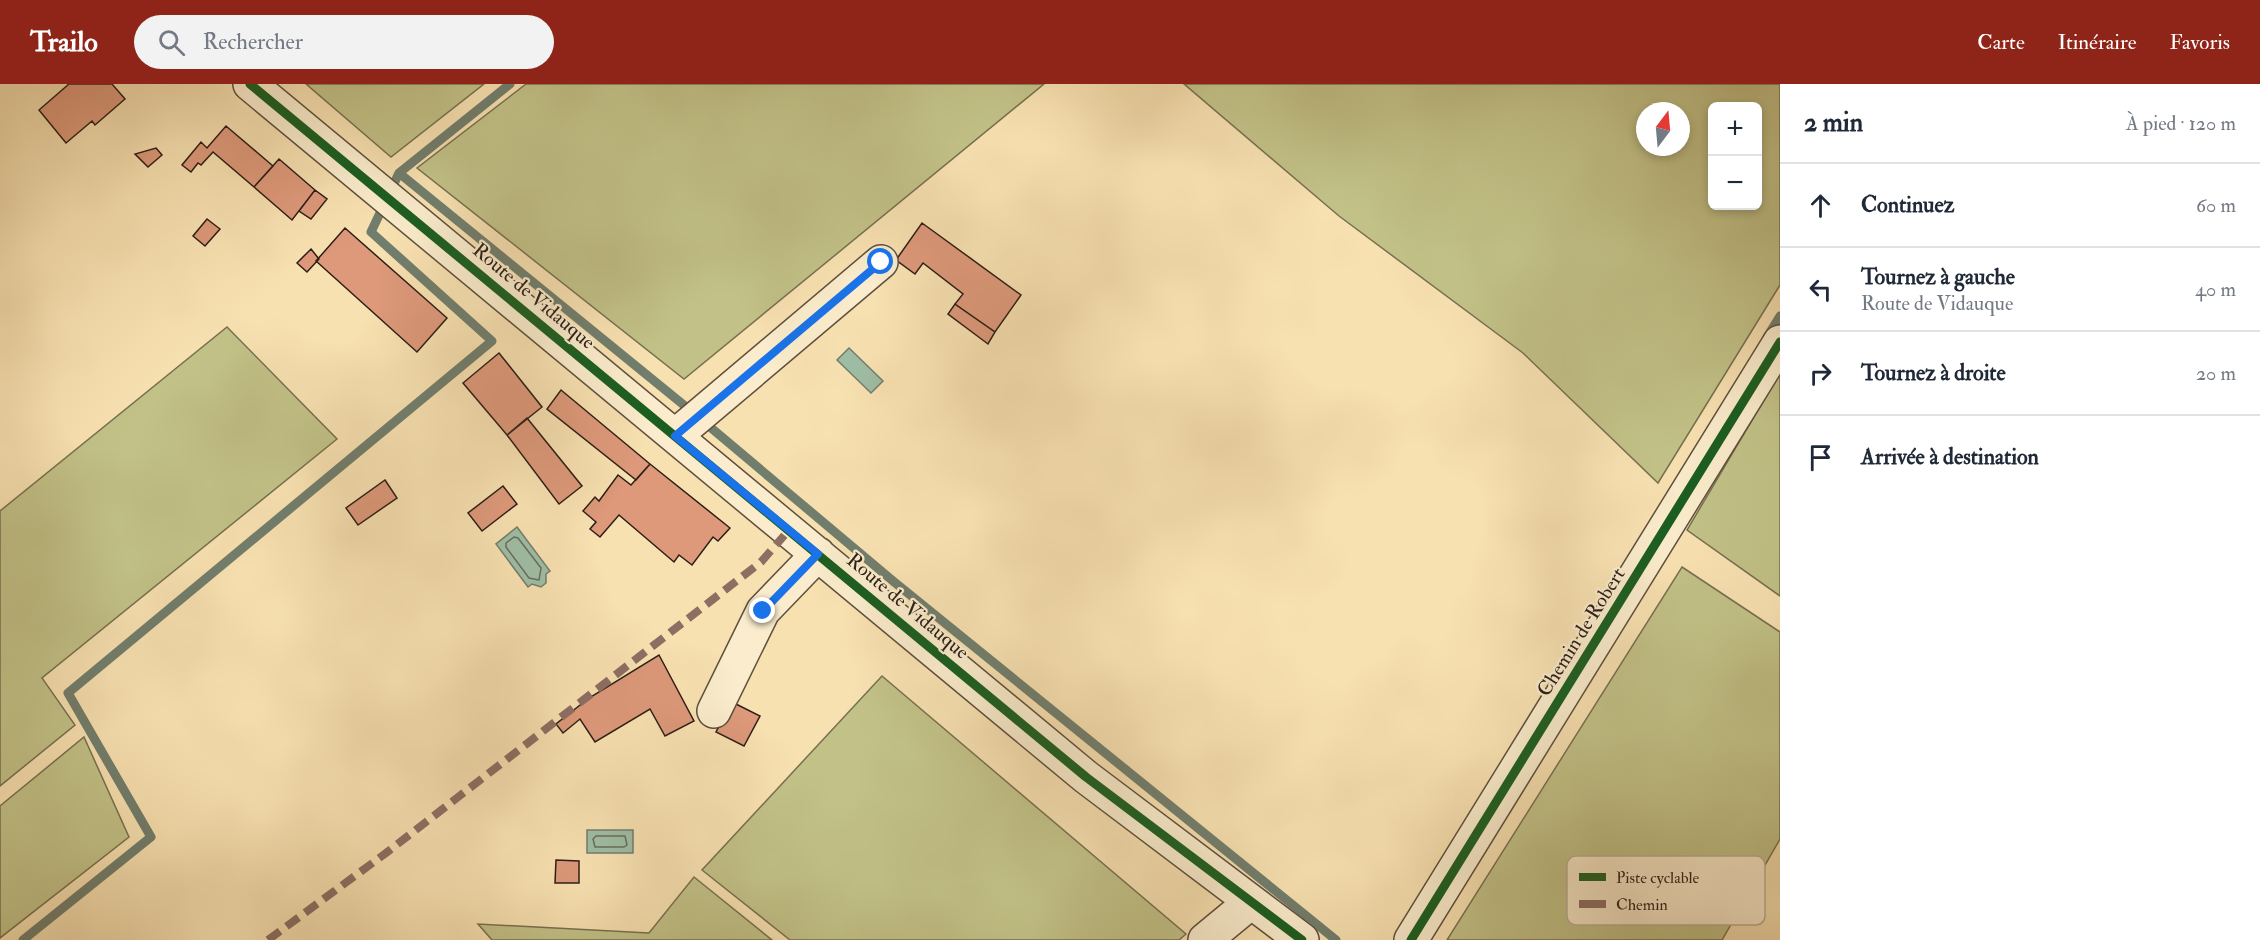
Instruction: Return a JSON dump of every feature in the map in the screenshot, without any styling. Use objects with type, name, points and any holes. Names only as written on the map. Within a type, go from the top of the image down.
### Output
[{"type":"street","name":"Route de Vidauque","points":[[250,84],[1086,777],[1302,940]]},
{"type":"street","points":[[675,436],[881,262]]},
{"type":"street","name":"Chemin de Robert","points":[[1411,940],[1780,342]]},
{"type":"street","points":[[714,711],[763,611],[818,554]]},
{"type":"street","points":[[1205,940],[1251,902]]},
{"type":"green space","points":[[306,84],[484,84],[391,157]]},
{"type":"green space","points":[[526,84],[1044,84],[684,379],[417,168]]},
{"type":"green space","points":[[1184,84],[1780,84],[1780,285],[1658,483],[1523,353],[1339,216]]},
{"type":"green space","points":[[227,327],[337,439],[42,678],[75,725],[0,786],[0,511]]},
{"type":"green space","points":[[1780,373],[1780,596],[1687,530]]},
{"type":"green space","points":[[1682,567],[1780,632],[1780,839],[1765,865],[1765,856],[1567,856],[1567,925],[1731,925],[1722,940],[1447,940]]},
{"type":"green space","points":[[882,676],[1186,934],[1179,940],[790,940],[702,870]]},
{"type":"green space","points":[[84,737],[129,837],[0,938],[0,806]]},
{"type":"green space","points":[[694,877],[772,940],[492,940],[478,924],[649,933]]},
{"type":"water","points":[[849,348],[883,381],[871,393],[837,360]]},
{"type":"water","points":[[517,527],[550,571],[546,574],[546,583],[541,587],[532,584],[528,587],[496,544]]},
{"type":"water","points":[[587,830],[633,830],[633,853],[587,853]]},
{"type":"building","points":[[69,84],[112,84],[125,99],[95,125],[92,121],[66,143],[39,110]]},
{"type":"building","points":[[226,126],[273,166],[254,187],[213,152],[201,165],[198,163],[191,172],[182,165],[201,142],[207,148]]},
{"type":"building","points":[[156,148],[162,155],[148,167],[135,154]]},
{"type":"building","points":[[279,159],[315,190],[292,220],[254,187]]},
{"type":"building","points":[[315,190],[327,199],[311,219],[299,211]]},
{"type":"building","points":[[207,219],[220,229],[205,246],[193,236]]},
{"type":"building","points":[[922,223],[1021,295],[995,332],[955,304],[963,294],[923,263],[915,274],[896,260]]},
{"type":"building","points":[[345,228],[447,318],[417,352],[316,261]]},
{"type":"building","points":[[311,249],[319,259],[307,272],[297,263]]},
{"type":"building","points":[[955,304],[995,332],[988,344],[948,314]]},
{"type":"building","points":[[499,353],[542,407],[507,435],[463,383]]},
{"type":"building","points":[[561,390],[650,464],[636,480],[547,409]]},
{"type":"building","points":[[527,418],[582,486],[559,504],[507,435]]},
{"type":"building","points":[[650,464],[730,528],[718,541],[713,537],[692,565],[679,555],[674,562],[619,515],[600,537],[590,529],[596,522],[583,511],[595,497],[599,501],[618,475],[631,485]]},
{"type":"building","points":[[385,480],[397,498],[358,525],[346,508]]},
{"type":"building","points":[[503,486],[517,504],[482,531],[468,513]]},
{"type":"building","points":[[659,655],[694,721],[665,736],[650,709],[595,742],[580,719],[563,733],[556,724],[589,698]]},
{"type":"building","points":[[732,702],[760,716],[744,746],[716,732]]},
{"type":"building","points":[[556,860],[579,861],[579,883],[555,883]]},
{"type":"waterway","points":[[23,940],[151,837],[68,693],[492,341],[371,232],[399,173],[510,84]]},
{"type":"waterway","points":[[399,173],[685,406],[893,581],[1336,940]]},
{"type":"waterway","points":[[1767,337],[1780,316]]},
{"type":"marked path","points":[[268,940],[386,853],[761,562],[789,530]]},
{"type":"cycle path","points":[[250,84],[1086,777],[1302,940]]},
{"type":"cycle path","points":[[1411,940],[1780,342]]},
{"type":"route","points":[[763,611],[818,554],[675,436],[881,262]]}]
